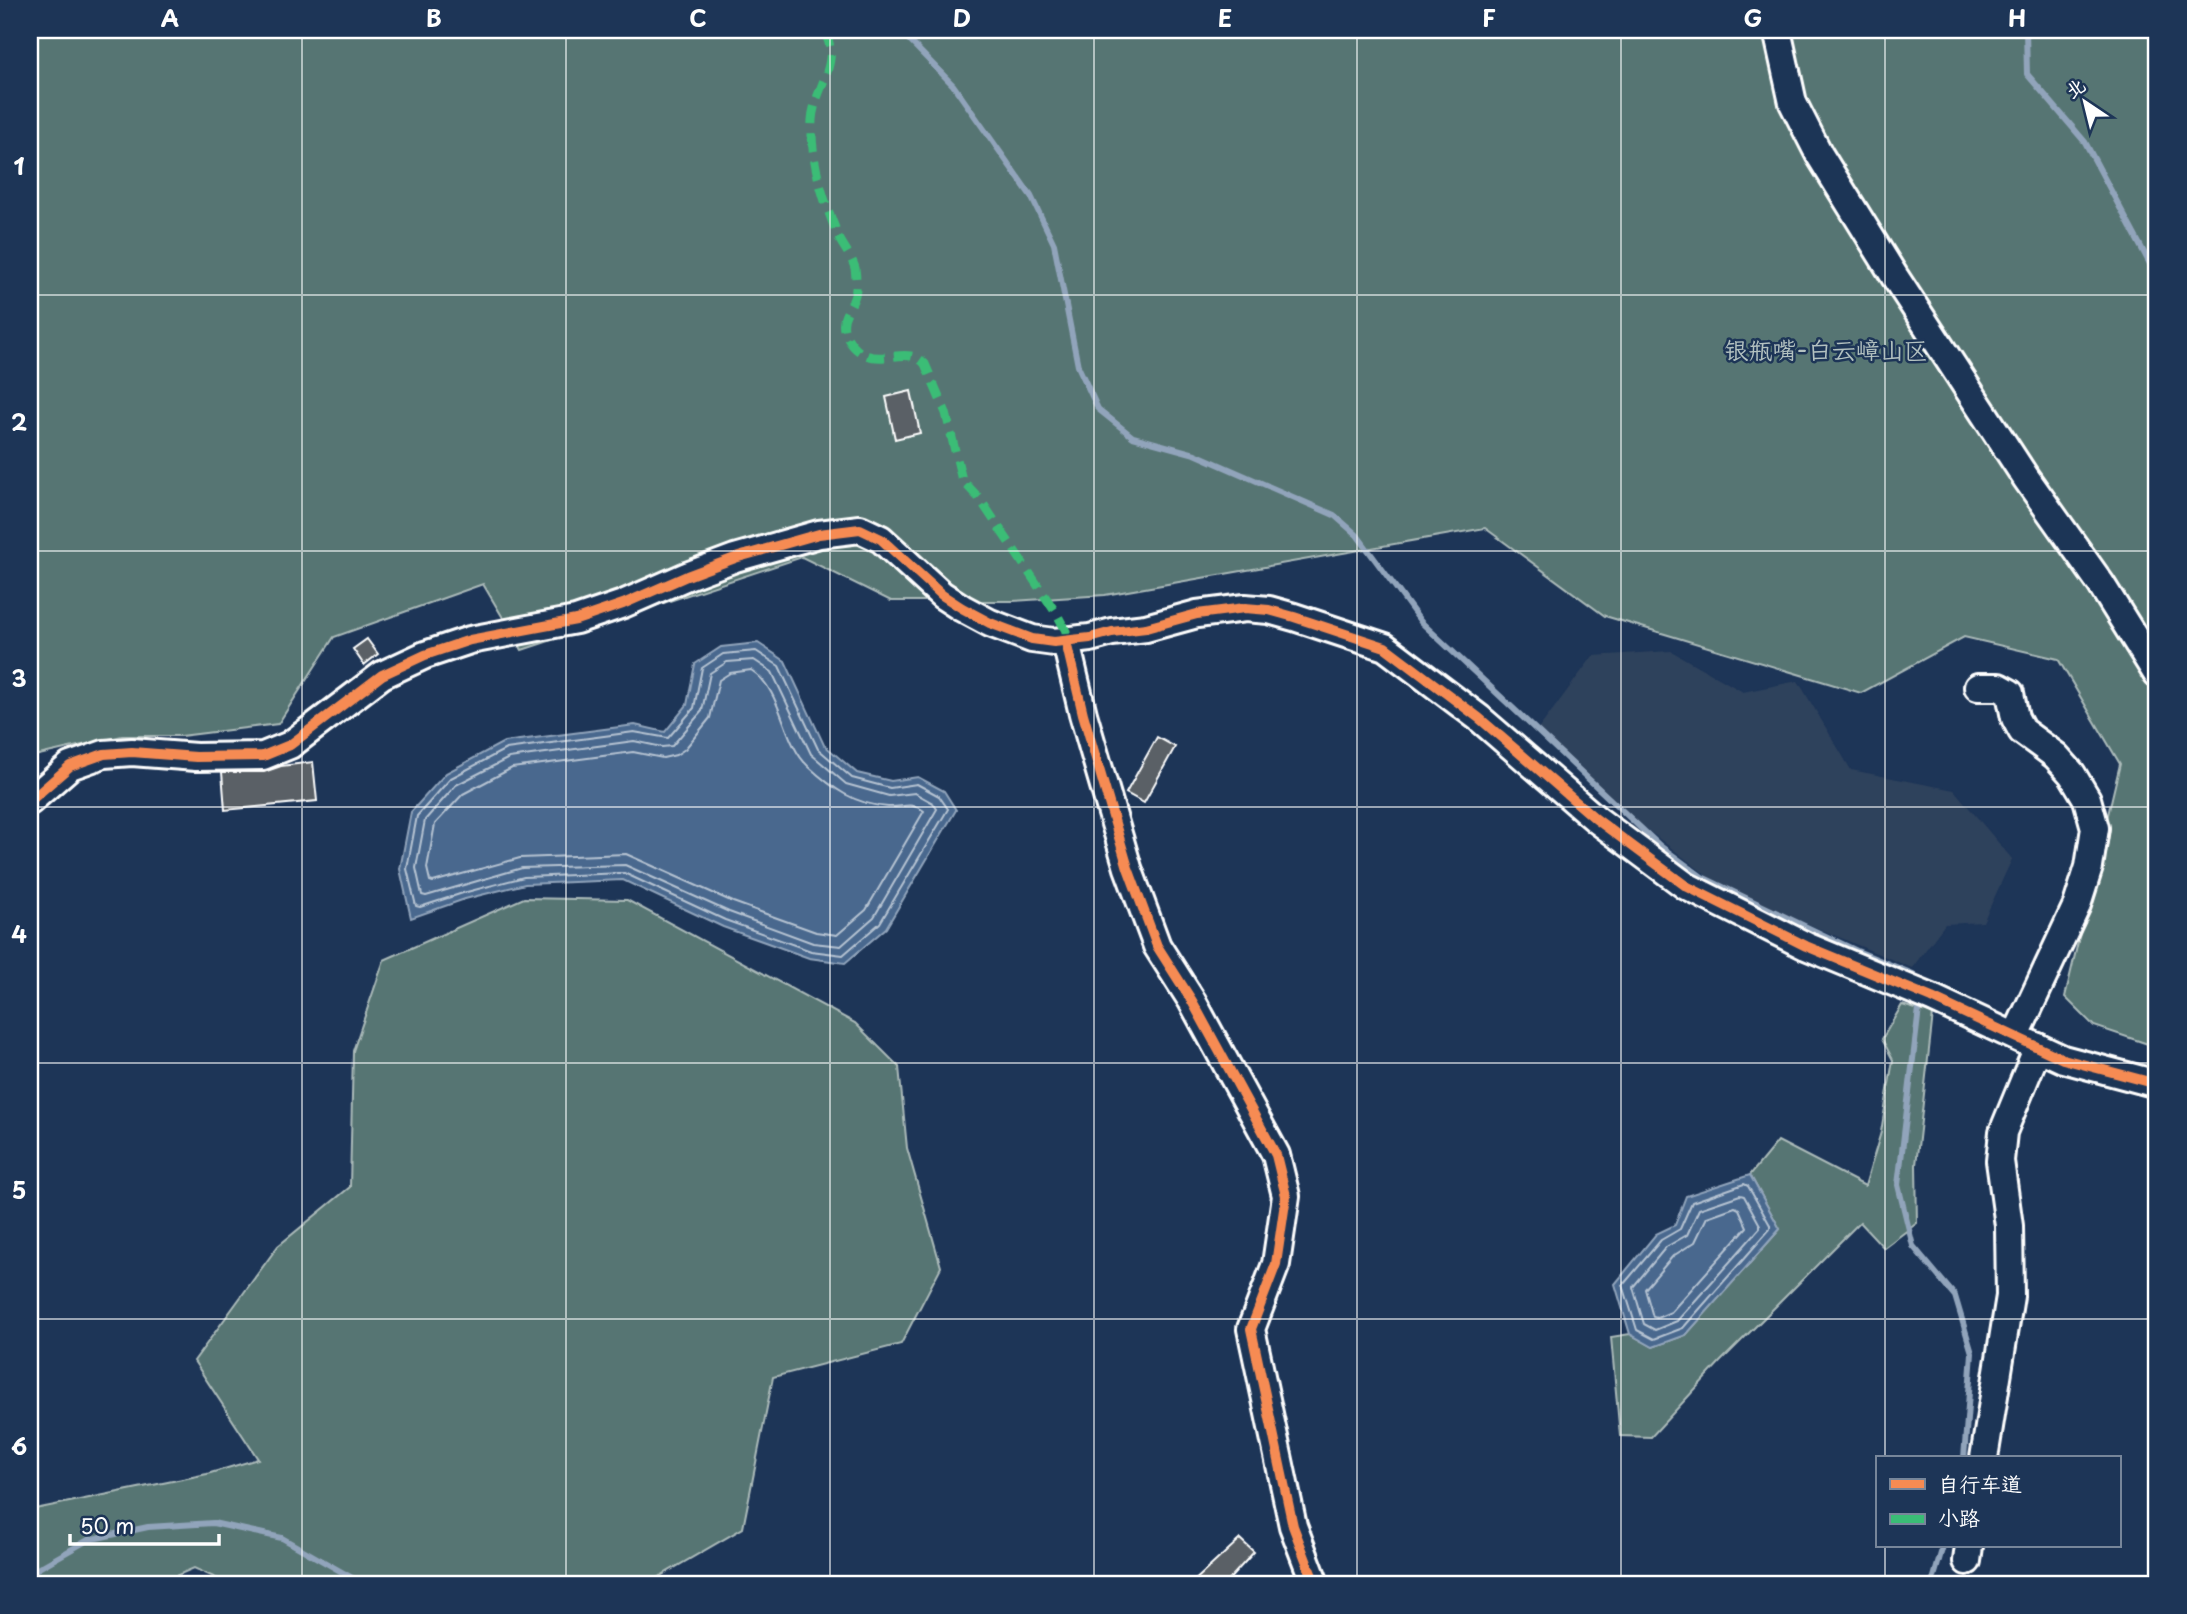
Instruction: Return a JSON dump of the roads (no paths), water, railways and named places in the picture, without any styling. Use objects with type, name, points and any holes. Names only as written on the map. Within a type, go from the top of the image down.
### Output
[{"type":"street","points":[[1777,30],[1793,103],[1819,154],[1895,277],[2026,478],[2101,584],[2157,674]]},
{"type":"street","points":[[30,801],[70,766],[104,754],[132,752],[204,758],[263,757],[290,745],[382,675],[425,655],[470,640],[576,620],[623,604],[735,558],[819,534],[860,529],[871,533],[942,595],[990,623],[1032,639],[1066,642],[1146,628],[1197,614],[1245,608],[1281,613],[1385,647],[1479,718],[1596,819],[1686,886],[1806,946],[1932,998],[2063,1059],[2157,1084]]},
{"type":"street","points":[[1066,642],[1083,714],[1128,868],[1157,946],[1192,1001],[1276,1155],[1286,1196],[1276,1264],[1251,1329],[1293,1526],[1315,1584]]},
{"type":"street","points":[[1978,687],[2000,687],[2010,693],[2015,718],[2022,731],[2056,756],[2072,774],[2087,799],[2095,828],[2090,867],[2027,1041],[2003,1132],[2000,1161],[2009,1226],[2010,1296],[1984,1456]]},
{"type":"water","points":[[758,643],[785,661],[824,745],[857,773],[891,781],[918,777],[944,791],[956,810],[886,928],[845,963],[809,958],[723,927],[623,880],[525,884],[465,899],[411,918],[400,869],[411,812],[446,773],[504,742],[635,725],[665,732],[687,705],[695,664],[721,647]]},
{"type":"water","points":[[1750,1175],[1780,1229],[1686,1335],[1653,1347],[1630,1334],[1615,1284],[1656,1234],[1675,1225],[1686,1196]]},
{"type":"waterway","points":[[903,30],[910,41],[953,85],[1031,196],[1054,244],[1078,366],[1098,409],[1133,437],[1195,454],[1334,515],[1357,535],[1421,622],[1660,846],[1702,877],[1857,951],[1913,974],[1918,982]]},
{"type":"waterway","points":[[2026,30],[2027,74],[2085,142],[2157,277]]},
{"type":"waterway","points":[[1920,1000],[1898,1185],[1913,1246],[1955,1296],[1972,1353],[1964,1456]]},
{"type":"waterway","points":[[30,1573],[88,1540],[148,1527],[213,1523],[282,1538],[363,1584]]},
{"type":"waterway","points":[[1932,1584],[1942,1548]]},
{"type":"park label","name":"银瓶嘴-白云嶂山区","points":[[1826,349]]}]
